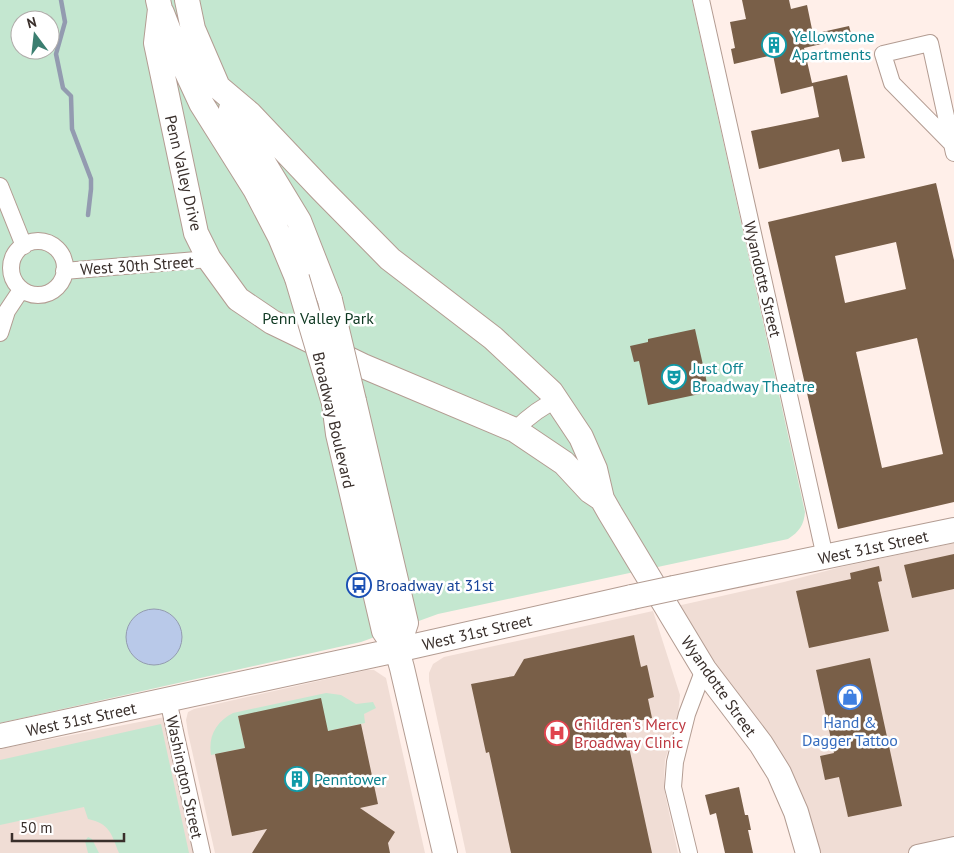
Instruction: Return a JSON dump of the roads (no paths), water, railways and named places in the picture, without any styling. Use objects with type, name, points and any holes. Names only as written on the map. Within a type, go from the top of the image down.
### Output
[{"type":"main road","points":[[187,0],[193,29],[218,87],[250,114],[390,259],[493,338],[551,392],[581,437],[595,469],[602,499]]},
{"type":"main road","name":"Broadway Boulevard","points":[[159,4],[176,49],[201,103],[255,190],[280,237],[344,402],[406,623],[397,650]]},
{"type":"main road","name":"Penn Valley Drive","points":[[159,4],[156,42],[196,233],[209,260],[238,299],[272,322],[363,366],[515,430],[564,463],[590,491],[602,499]]},
{"type":"main road","name":"Broadway Boulevard","points":[[218,87],[299,221],[330,300],[344,402]]},
{"type":"main road","name":"Wyandotte Street","points":[[602,499],[704,669],[761,744],[779,773],[796,812],[808,853]]},
{"type":"main road","name":"West 31st Street","points":[[0,736],[632,597],[954,530]]},
{"type":"main road","points":[[397,650],[445,853]]},
{"type":"street","name":"Wyandotte Street","points":[[701,0],[825,557]]},
{"type":"street","points":[[930,43],[953,148],[892,83],[883,54],[930,43]]},
{"type":"street","points":[[0,186],[24,246]]},
{"type":"street","points":[[35,241],[47,242],[61,252],[65,262],[64,270],[64,278],[50,293],[40,295],[28,294],[21,290],[13,279],[11,262],[16,251],[24,246],[35,241]]},
{"type":"street","name":"West 30th Street","points":[[64,270],[209,260]]},
{"type":"street","points":[[0,333],[6,311],[21,290]]},
{"type":"street","points":[[515,430],[543,406],[557,400]]},
{"type":"street","points":[[688,853],[674,787],[675,762],[687,714],[704,669]]},
{"type":"street","name":"Washington Street","points":[[168,700],[202,853]]},
{"type":"street","points":[[917,853],[954,845]]},
{"type":"water","points":[[148,609],[160,609],[174,617],[182,631],[180,648],[174,657],[160,665],[148,665],[138,660],[131,653],[126,643],[126,631],[131,621],[138,614]]},
{"type":"waterway","points":[[61,0],[65,22],[56,54],[63,88],[71,96],[72,129],[91,179],[88,215]]},
{"type":"place","name":"Yellowstone Apartments","points":[[774,45]]},
{"type":"place","name":"Just Off Broadway Theatre","points":[[674,377]]},
{"type":"place","name":"Broadway at 31st","points":[[359,585]]},
{"type":"place","name":"Hand & Dagger Tattoo","points":[[850,697]]},
{"type":"place","name":"Children's Mercy Broadway Clinic","points":[[557,733]]},
{"type":"place","name":"Penntower","points":[[297,779]]},
{"type":"park label","name":"Penn Valley Park","points":[[318,318]]}]
